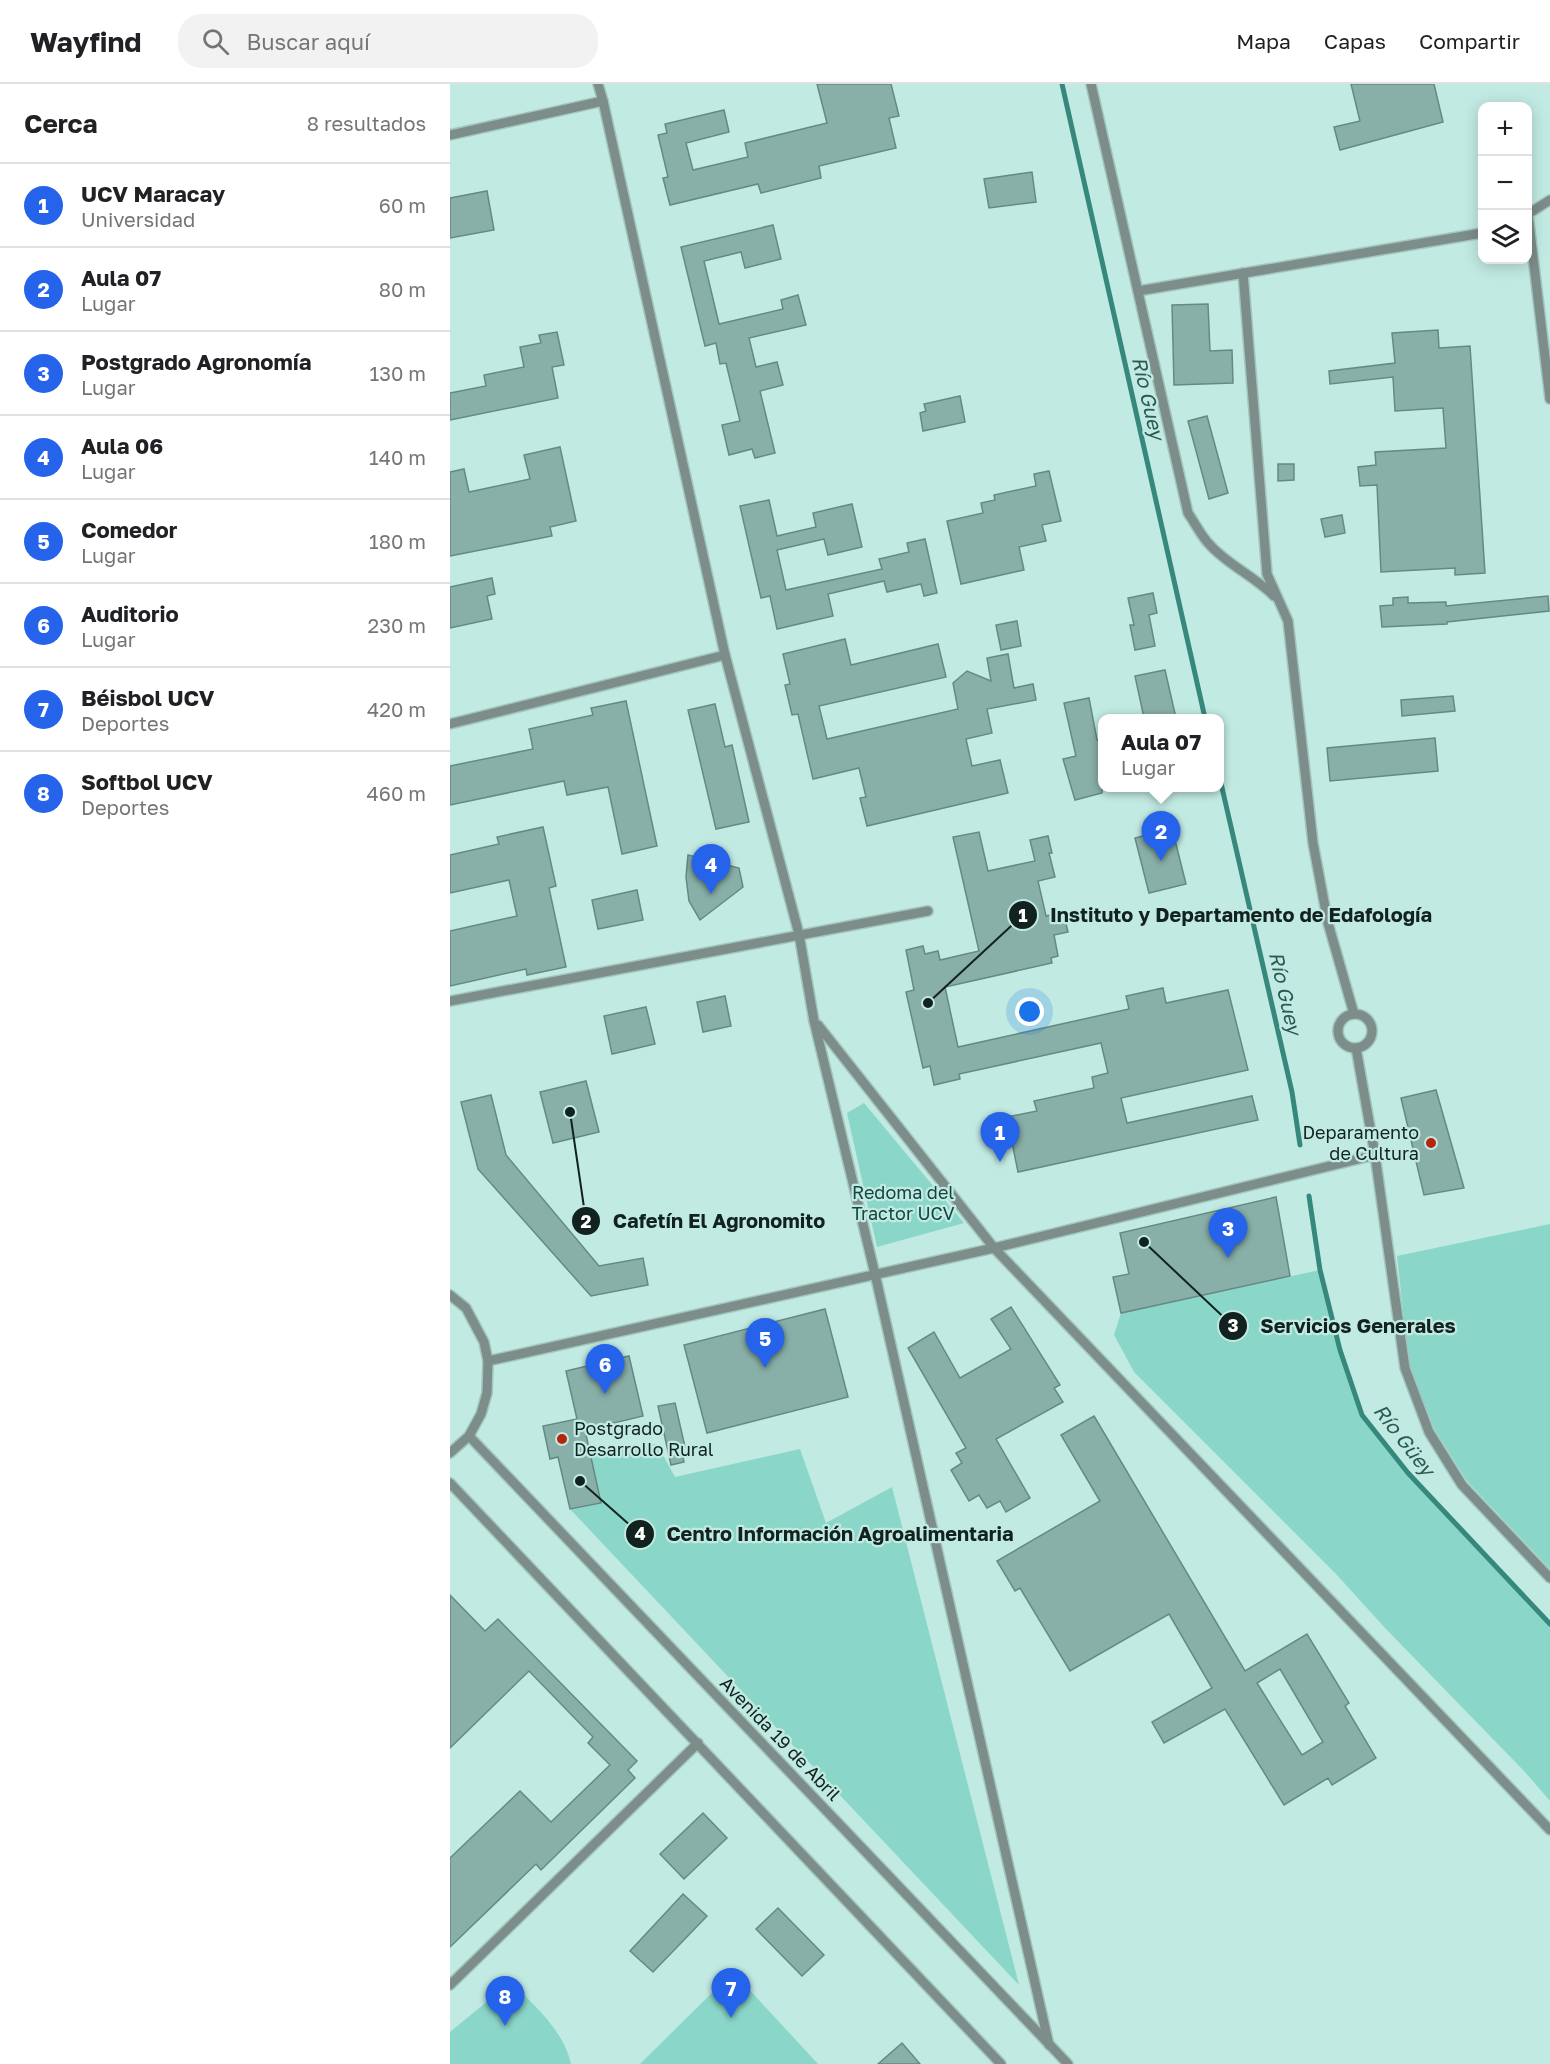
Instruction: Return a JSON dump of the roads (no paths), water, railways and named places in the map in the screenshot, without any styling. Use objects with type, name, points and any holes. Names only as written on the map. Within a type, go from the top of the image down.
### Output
[{"type":"lane","points":[[597,84],[603,101],[725,656],[800,934],[814,1021],[875,1274],[1049,2044]]},
{"type":"lane","points":[[1091,84],[1188,513],[1209,544],[1227,561],[1259,581],[1278,600]]},
{"type":"lane","points":[[450,135],[603,101]]},
{"type":"lane","points":[[1532,211],[1550,200]]},
{"type":"lane","points":[[1138,291],[1478,234]]},
{"type":"lane","points":[[1532,254],[1550,399]]},
{"type":"lane","points":[[1243,273],[1267,574],[1288,621],[1312,843],[1328,923],[1354,1014]]},
{"type":"lane","points":[[450,724],[725,656]]},
{"type":"lane","points":[[450,1001],[928,910]]},
{"type":"lane","points":[[1354,1014],[1367,1018],[1372,1030],[1368,1042],[1356,1048],[1344,1043],[1338,1032],[1342,1020],[1354,1014]]},
{"type":"lane","points":[[814,1021],[994,1248],[1550,1830]]},
{"type":"lane","points":[[1356,1048],[1375,1155],[1405,1368],[1429,1432],[1462,1485],[1550,1578]]},
{"type":"lane","points":[[488,1361],[994,1248],[1375,1155]]},
{"type":"lane","points":[[450,1295],[466,1308],[484,1342],[488,1361],[487,1393],[481,1414],[469,1436],[450,1453]]},
{"type":"lane","name":"Avenida 19 de Abril","points":[[469,1436],[1068,2064]]},
{"type":"lane","points":[[450,1483],[1001,2064]]},
{"type":"lane","points":[[450,1985],[698,1743]]},
{"type":"waterway","name":"Río Guey","points":[[1062,84],[1204,714]]},
{"type":"waterway","name":"Río Guey","points":[[1223,792],[1292,1092],[1300,1145]]},
{"type":"waterway","name":"Río Güey","points":[[1309,1196],[1320,1270],[1340,1350],[1362,1415],[1408,1473],[1550,1624]]},
{"type":"place","name":"Aula 07","points":[[1161,861]]},
{"type":"place","name":"Aula 06","points":[[711,894]]},
{"type":"place","name":"Instituto y Departamento de Edafología","points":[[928,1003]]},
{"type":"place","name":"Cafetín El Agronomito","points":[[570,1112]]},
{"type":"place","name":"Deparamento de Cultura","points":[[1431,1143]]},
{"type":"place","name":"UCV Maracay","points":[[1000,1162]]},
{"type":"place","name":"Servicios Generales","points":[[1144,1242]]},
{"type":"place","name":"Postgrado Agronomía","points":[[1228,1258]]},
{"type":"place","name":"Comedor","points":[[765,1368]]},
{"type":"place","name":"Auditorio","points":[[605,1394]]},
{"type":"place","name":"Postgrado Desarrollo Rural","points":[[562,1439]]},
{"type":"place","name":"Centro Información Agroalimentaria","points":[[580,1481]]},
{"type":"place","name":"Béisbol UCV","points":[[731,2018]]},
{"type":"place","name":"Softbol UCV","points":[[505,2026]]},
{"type":"park label","name":"Redoma del Tractor UCV","points":[[903,1203]]}]
